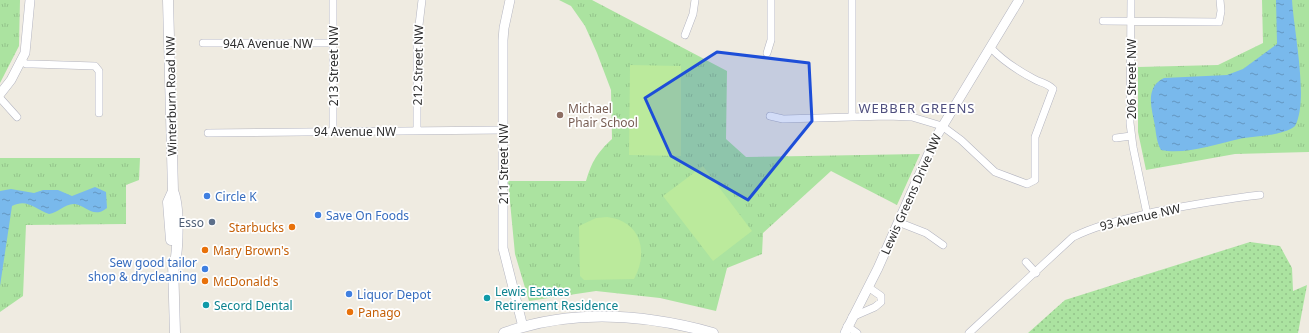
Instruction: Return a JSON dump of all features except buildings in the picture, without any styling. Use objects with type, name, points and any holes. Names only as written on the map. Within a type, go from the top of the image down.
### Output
[{"type":"main road","name":"Winterburn Road NW","points":[[168,0],[173,191],[177,201],[177,257],[174,268],[175,333]]},
{"type":"main road","points":[[504,333],[523,327],[563,319],[622,317],[663,321],[713,333]]},
{"type":"street","points":[[0,94],[22,61],[25,53],[30,0]]},
{"type":"street","name":"213 Street NW","points":[[332,131],[333,0]]},
{"type":"street","name":"212 Street NW","points":[[417,131],[417,42],[422,0]]},
{"type":"street","name":"211 Street NW","points":[[510,0],[504,28],[503,248],[523,327]]},
{"type":"street","points":[[685,35],[692,14],[694,0]]},
{"type":"street","points":[[767,53],[771,40],[770,0]]},
{"type":"street","points":[[852,0],[852,117]]},
{"type":"street","name":"Lewis Greens Drive NW","points":[[838,333],[846,330],[868,287],[942,126],[1019,0]]},
{"type":"street","name":"206 Street NW","points":[[1131,0],[1131,136],[1147,214]]},
{"type":"street","points":[[1130,22],[1219,22],[1221,11],[1220,0]]},
{"type":"street","name":"206 Street NW","points":[[1103,22],[1130,22]]},
{"type":"street","name":"94A Avenue NW","points":[[203,43],[333,43]]},
{"type":"street","points":[[770,116],[783,119],[852,117],[912,118],[942,126],[961,140],[995,172],[1027,184],[1035,180],[1035,137],[1053,89],[1048,84],[1038,81],[1007,64],[990,48]]},
{"type":"street","points":[[22,61],[26,64],[95,66],[98,68],[99,113]]},
{"type":"street","points":[[0,98],[17,117]]},
{"type":"street","name":"94 Avenue NW","points":[[208,133],[503,130]]},
{"type":"street","name":"206 Street NW","points":[[1116,138],[1131,136]]},
{"type":"street","name":"93 Avenue NW","points":[[969,333],[1036,273],[1073,237],[1091,228],[1208,201],[1260,195]]},
{"type":"street","points":[[898,222],[926,233],[943,245]]},
{"type":"street","points":[[1026,262],[1036,273]]},
{"type":"street","points":[[852,317],[875,307],[881,302],[881,296],[868,287]]},
{"type":"street","points":[[846,330],[857,333]]},
{"type":"highlighted area","points":[[717,52],[809,63],[812,121],[748,200],[671,156],[645,98]]},
{"type":"green space","points":[[0,0],[20,0],[19,46],[0,83]]},
{"type":"green space","points":[[559,0],[592,0],[727,71],[726,139],[746,157],[920,154],[897,205],[831,171],[763,233],[762,254],[727,268],[716,311],[660,298],[596,291],[529,301],[515,254],[508,181],[586,181],[590,168],[596,158],[602,149],[612,139],[611,90],[597,53],[585,26],[571,6]]},
{"type":"green space","points":[[1262,0],[1309,0],[1309,152],[1235,154],[1146,170],[1138,132],[1138,67],[1218,65],[1263,43]]},
{"type":"green space","points":[[630,65],[681,66],[681,156],[629,155]]},
{"type":"green space","points":[[0,158],[140,158],[139,180],[126,185],[126,224],[26,225],[23,296],[0,312]]},
{"type":"green space","points":[[703,166],[752,231],[713,261],[663,196]]},
{"type":"green space","points":[[607,217],[619,220],[628,225],[639,239],[641,258],[639,269],[634,279],[584,280],[580,276],[579,226],[596,218]]},
{"type":"green space","points":[[1250,242],[1280,246],[1292,268],[1293,291],[1307,285],[1298,333],[1028,333],[1065,300]]},
{"type":"water","points":[[1276,0],[1292,0],[1301,84],[1299,115],[1295,126],[1276,134],[1239,139],[1190,150],[1161,150],[1157,138],[1151,106],[1154,87],[1164,78],[1227,75],[1243,69],[1277,44]]},
{"type":"water","points":[[95,187],[106,192],[107,208],[98,212],[90,211],[75,204],[68,205],[49,214],[27,204],[22,203],[12,206],[0,286],[0,191],[11,189],[34,193],[43,190],[58,190],[72,196]]},
{"type":"place","name":"Michael Phair School","points":[[560,115]]},
{"type":"place","name":"Circle K","points":[[207,196]]},
{"type":"place","name":"Save On Foods","points":[[318,215]]},
{"type":"place","name":"Esso","points":[[212,222]]},
{"type":"place","name":"Starbucks","points":[[292,227]]},
{"type":"place","name":"Mary Brown's","points":[[205,250]]},
{"type":"place","name":"Sew good tailor shop & drycleaning","points":[[205,269]]},
{"type":"place","name":"McDonald's","points":[[205,281]]},
{"type":"place","name":"Liquor Depot","points":[[349,294]]},
{"type":"place","name":"Lewis Estates Retirement Residence","points":[[487,298]]},
{"type":"place","name":"Secord Dental","points":[[206,305]]},
{"type":"place","name":"Panago","points":[[350,312]]},
{"type":"district","name":"WEBBER GREENS","points":[[917,108]]}]
